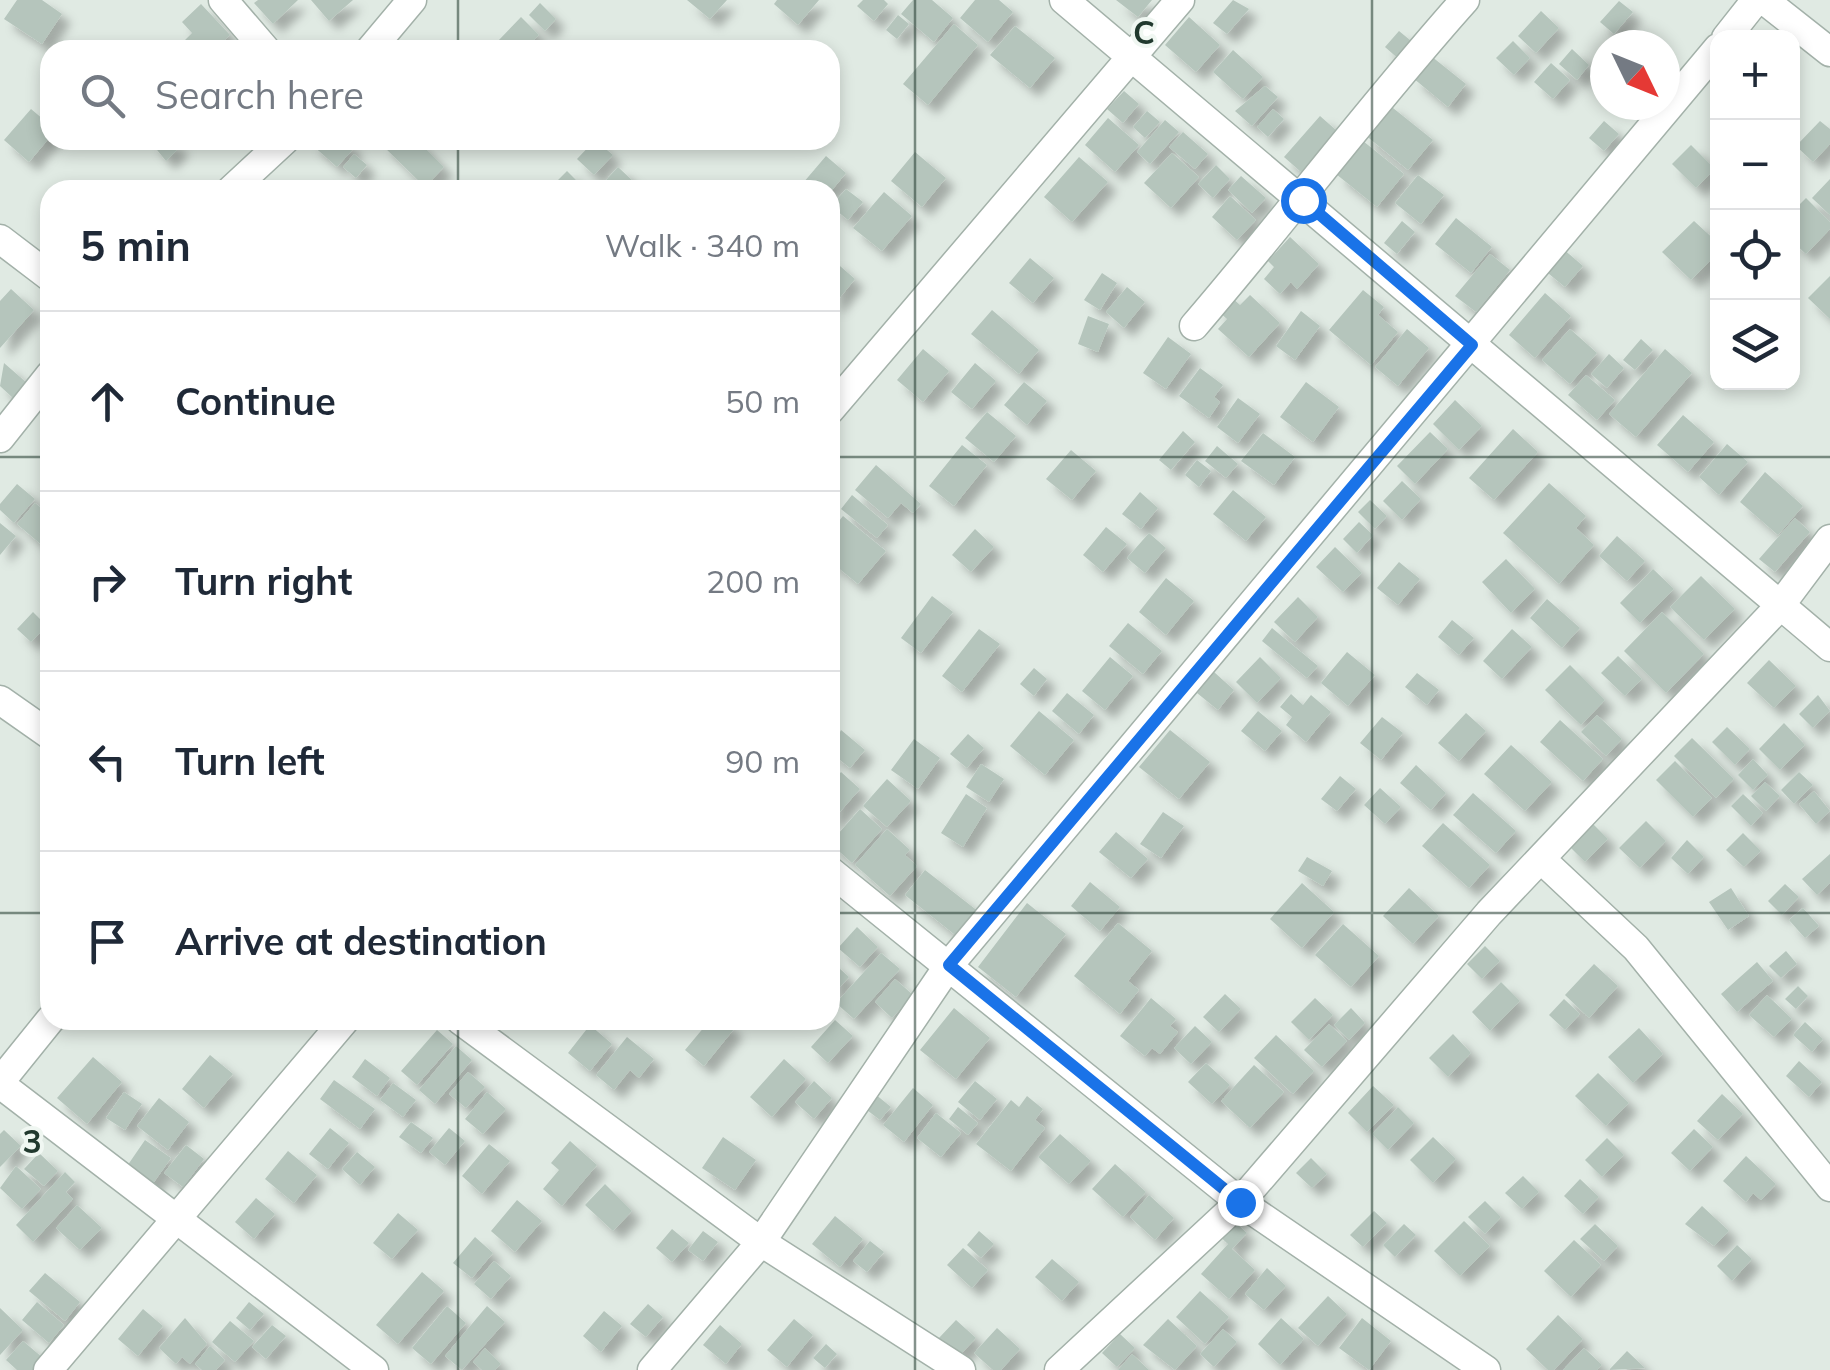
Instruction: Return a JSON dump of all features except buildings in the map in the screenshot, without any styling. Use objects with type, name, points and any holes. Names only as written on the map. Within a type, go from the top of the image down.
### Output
[{"type":"street","points":[[223,0],[257,40]]},
{"type":"street","points":[[378,40],[412,0]]},
{"type":"street","points":[[1064,0],[1830,647]]},
{"type":"street","points":[[840,398],[1180,0]]},
{"type":"street","points":[[1194,326],[1303,200],[1399,74],[1466,0]]},
{"type":"street","points":[[1732,30],[1756,0]]},
{"type":"street","points":[[1764,0],[1830,52]]},
{"type":"street","points":[[652,1370],[761,1242],[949,965],[1710,58]]},
{"type":"street","points":[[243,180],[274,150]]},
{"type":"street","points":[[0,238],[40,269]]},
{"type":"street","points":[[0,438],[40,388]]},
{"type":"street","points":[[1059,1370],[1240,1202],[1540,859],[1779,606],[1830,539]]},
{"type":"street","points":[[0,700],[40,728]]},
{"type":"street","points":[[1540,859],[1636,948],[1830,1187]]},
{"type":"street","points":[[840,879],[1240,1202],[1486,1370]]},
{"type":"street","points":[[42,1030],[0,1083],[374,1370]]},
{"type":"street","points":[[48,1370],[336,1030]]},
{"type":"street","points":[[474,1030],[761,1242],[961,1370]]},
{"type":"route","points":[[1240,1202],[949,965],[1472,345],[1303,200]]}]
